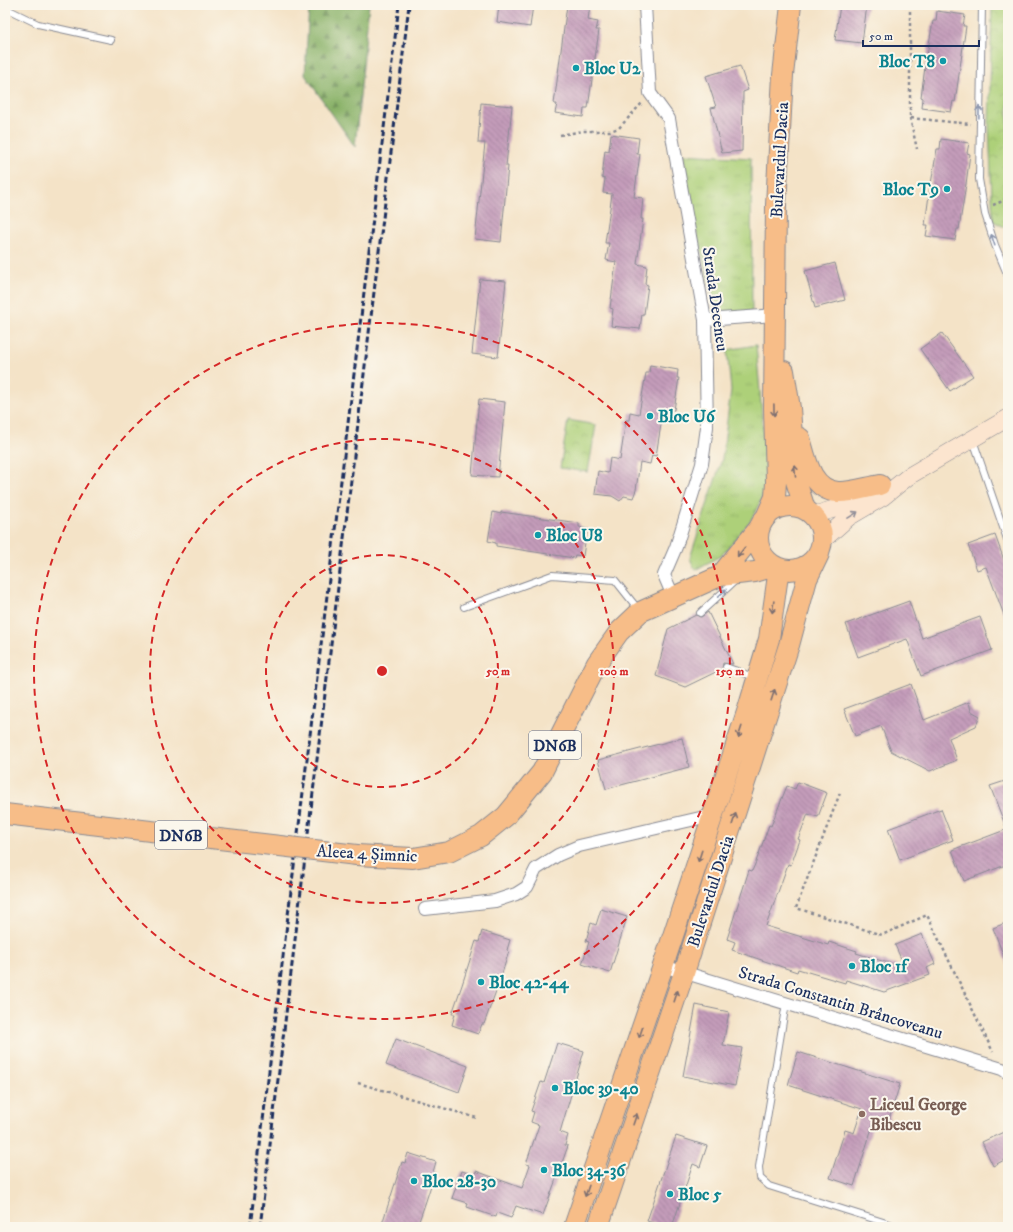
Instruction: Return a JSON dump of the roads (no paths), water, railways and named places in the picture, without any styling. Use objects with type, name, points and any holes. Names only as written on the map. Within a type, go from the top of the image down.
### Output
[{"type":"main road","name":"Bulevardul Dacia","points":[[574,1227],[663,966],[769,639],[777,567],[767,561],[760,549],[758,536],[763,521],[775,497],[776,482],[774,408],[776,205],[783,75],[791,5]]},
{"type":"main road","name":"Bulevardul Dacia","points":[[598,1227],[684,973],[787,653],[807,579],[821,547],[819,522],[809,512],[795,478],[790,408],[776,315]]},
{"type":"main road","points":[[790,408],[812,475],[824,488],[838,492],[880,485],[909,476]]},
{"type":"main road","points":[[777,567],[788,570],[801,568],[813,561],[821,547],[849,517],[883,497],[909,476],[1008,418]]},
{"type":"main road","points":[[763,521],[776,509],[785,506],[795,506],[809,512],[844,506],[880,485]]},
{"type":"main road","name":"Aleea 4 Șimnic","points":[[720,576],[763,521]]},
{"type":"main road","name":"Aleea 4 Șimnic","points":[[5,814],[357,855],[412,858],[449,852],[481,836],[506,816],[542,772],[597,663],[619,632],[640,612],[720,576],[743,574],[777,567]]},
{"type":"street","name":"Strada Deceneu","points":[[645,5],[650,93],[669,119],[705,320],[707,427],[702,464],[676,547],[664,575],[673,596]]},
{"type":"street","points":[[705,320],[776,315]]},
{"type":"street","points":[[425,910],[495,901],[516,894],[527,887],[536,869],[579,846],[713,815]]},
{"type":"street","name":"Strada Constantin Brâncoveanu","points":[[663,966],[1005,1071]]},
{"type":"lane","points":[[982,5],[978,125],[979,179],[984,208],[995,245],[1008,276]]},
{"type":"lane","points":[[5,8],[38,24],[111,40]]},
{"type":"lane","points":[[973,439],[1008,542]]},
{"type":"lane","points":[[700,613],[743,574]]},
{"type":"lane","points":[[464,607],[552,575],[615,580],[640,612]]},
{"type":"lane","points":[[726,667],[757,678]]},
{"type":"lane","points":[[786,1003],[759,1167],[760,1178],[769,1186],[899,1227]]},
{"type":"railway","points":[[250,1227],[399,5]]},
{"type":"railway","points":[[260,1227],[409,5]]},
{"type":"place","name":"Bloc T8","points":[[943,61]]},
{"type":"place","name":"Bloc U2","points":[[576,68]]},
{"type":"place","name":"Bloc T9","points":[[947,189]]},
{"type":"place","name":"Bloc U6","points":[[650,416]]},
{"type":"place","name":"Bloc U8","points":[[538,535]]},
{"type":"place","name":"Bloc 1f","points":[[852,966]]},
{"type":"place","name":"Bloc 42-44","points":[[481,982]]},
{"type":"place","name":"Bloc 39-40","points":[[555,1088]]},
{"type":"place","name":"Liceul George Bibescu","points":[[862,1114]]},
{"type":"place","name":"Bloc 34-36","points":[[544,1170]]},
{"type":"place","name":"Bloc 28-30","points":[[414,1181]]},
{"type":"place","name":"Bloc 5","points":[[670,1194]]}]
